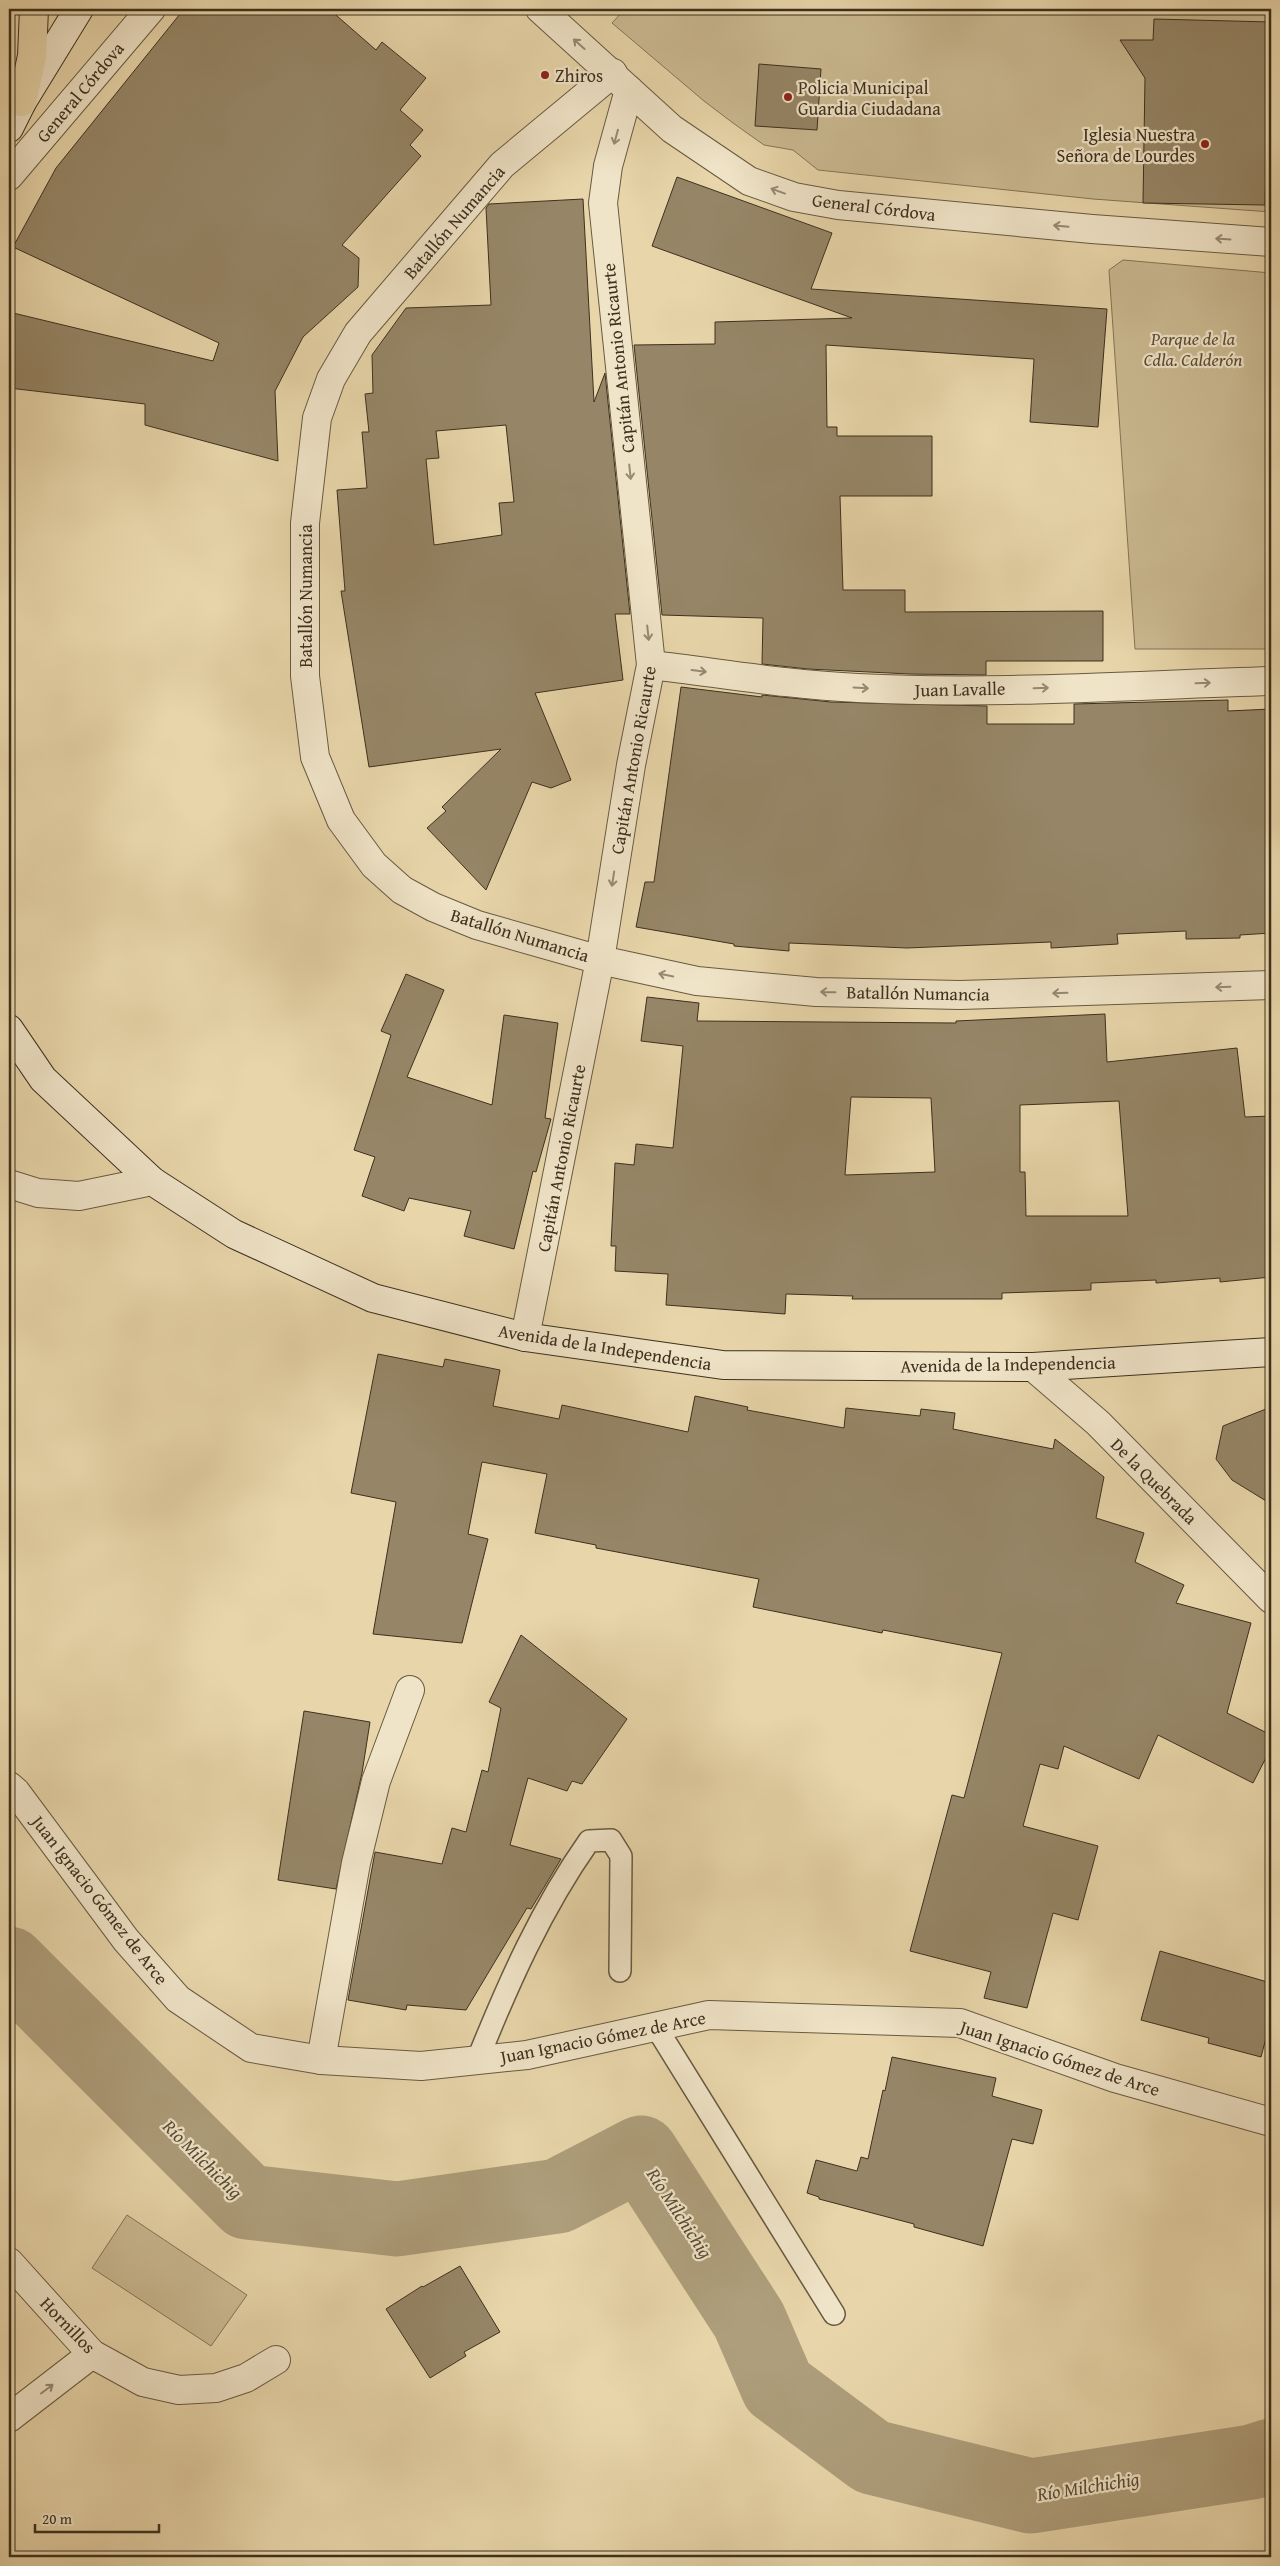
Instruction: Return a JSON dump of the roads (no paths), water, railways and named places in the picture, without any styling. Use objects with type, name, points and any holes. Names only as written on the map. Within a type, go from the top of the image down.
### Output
[{"type":"main road","points":[[22,102],[32,56],[34,9]]},
{"type":"street","points":[[9,128],[22,102],[79,9]]},
{"type":"street","name":"General Córdova","points":[[9,176],[151,9]]},
{"type":"street","name":"General Córdova","points":[[540,9],[672,129],[749,181],[794,197],[838,205],[1063,227],[1271,242]]},
{"type":"street","name":"Capitán Antonio Ricaurte","points":[[525,1337],[600,960],[631,765],[651,665],[603,203],[621,82]]},
{"type":"street","name":"Batallón Numancia","points":[[621,82],[502,165],[358,333],[331,379],[317,418],[305,523],[305,676],[315,757],[341,820],[374,865],[402,890],[433,908],[477,925],[600,960],[697,981],[816,992],[970,995],[1271,985]]},
{"type":"street","name":"Juan Lavalle","points":[[651,665],[792,683],[936,691],[1271,681]]},
{"type":"street","name":"Avenida de la Independencia","points":[[9,1029],[43,1079],[152,1181],[234,1234],[373,1298],[525,1337],[723,1366],[1033,1367],[1271,1352]]},
{"type":"street","points":[[9,1184],[38,1193],[78,1196],[152,1181]]},
{"type":"street","name":"De la Quebrada","points":[[1033,1367],[1098,1423],[1271,1599]]},
{"type":"street","points":[[321,2060],[356,1863],[374,1790],[410,1690]]},
{"type":"street","name":"Juan Ignacio Gómez de Arce","points":[[9,1786],[16,1792],[126,1940],[178,2000],[251,2048],[321,2060],[421,2066],[526,2055],[709,2015],[960,2023],[1115,2078],[1271,2122]]},
{"type":"street","name":"Hornillos","points":[[9,2262],[92,2354],[143,2382],[180,2390],[216,2388],[246,2378],[276,2360]]},
{"type":"street","points":[[9,2418],[92,2354]]},
{"type":"lane","points":[[477,2061],[507,1987],[548,1906],[590,1841],[611,1840],[621,1856],[620,1971]]},
{"type":"lane","points":[[656,2027],[834,2314]]},
{"type":"waterway","name":"Río Milchichig","points":[[9,1964],[247,2202],[397,2219],[558,2196],[641,2153],[749,2320],[778,2387],[872,2457],[1031,2496],[1252,2462],[1271,2456]]},
{"type":"place","name":"Zhiros","points":[[545,75]]},
{"type":"place","name":"Policia Municipal Guardia Ciudadana","points":[[788,97]]},
{"type":"place","name":"Iglesia Nuestra Señora de Lourdes","points":[[1205,144]]},
{"type":"park label","name":"Parque de la Cdla. Calderón","points":[[1193,348]]}]
